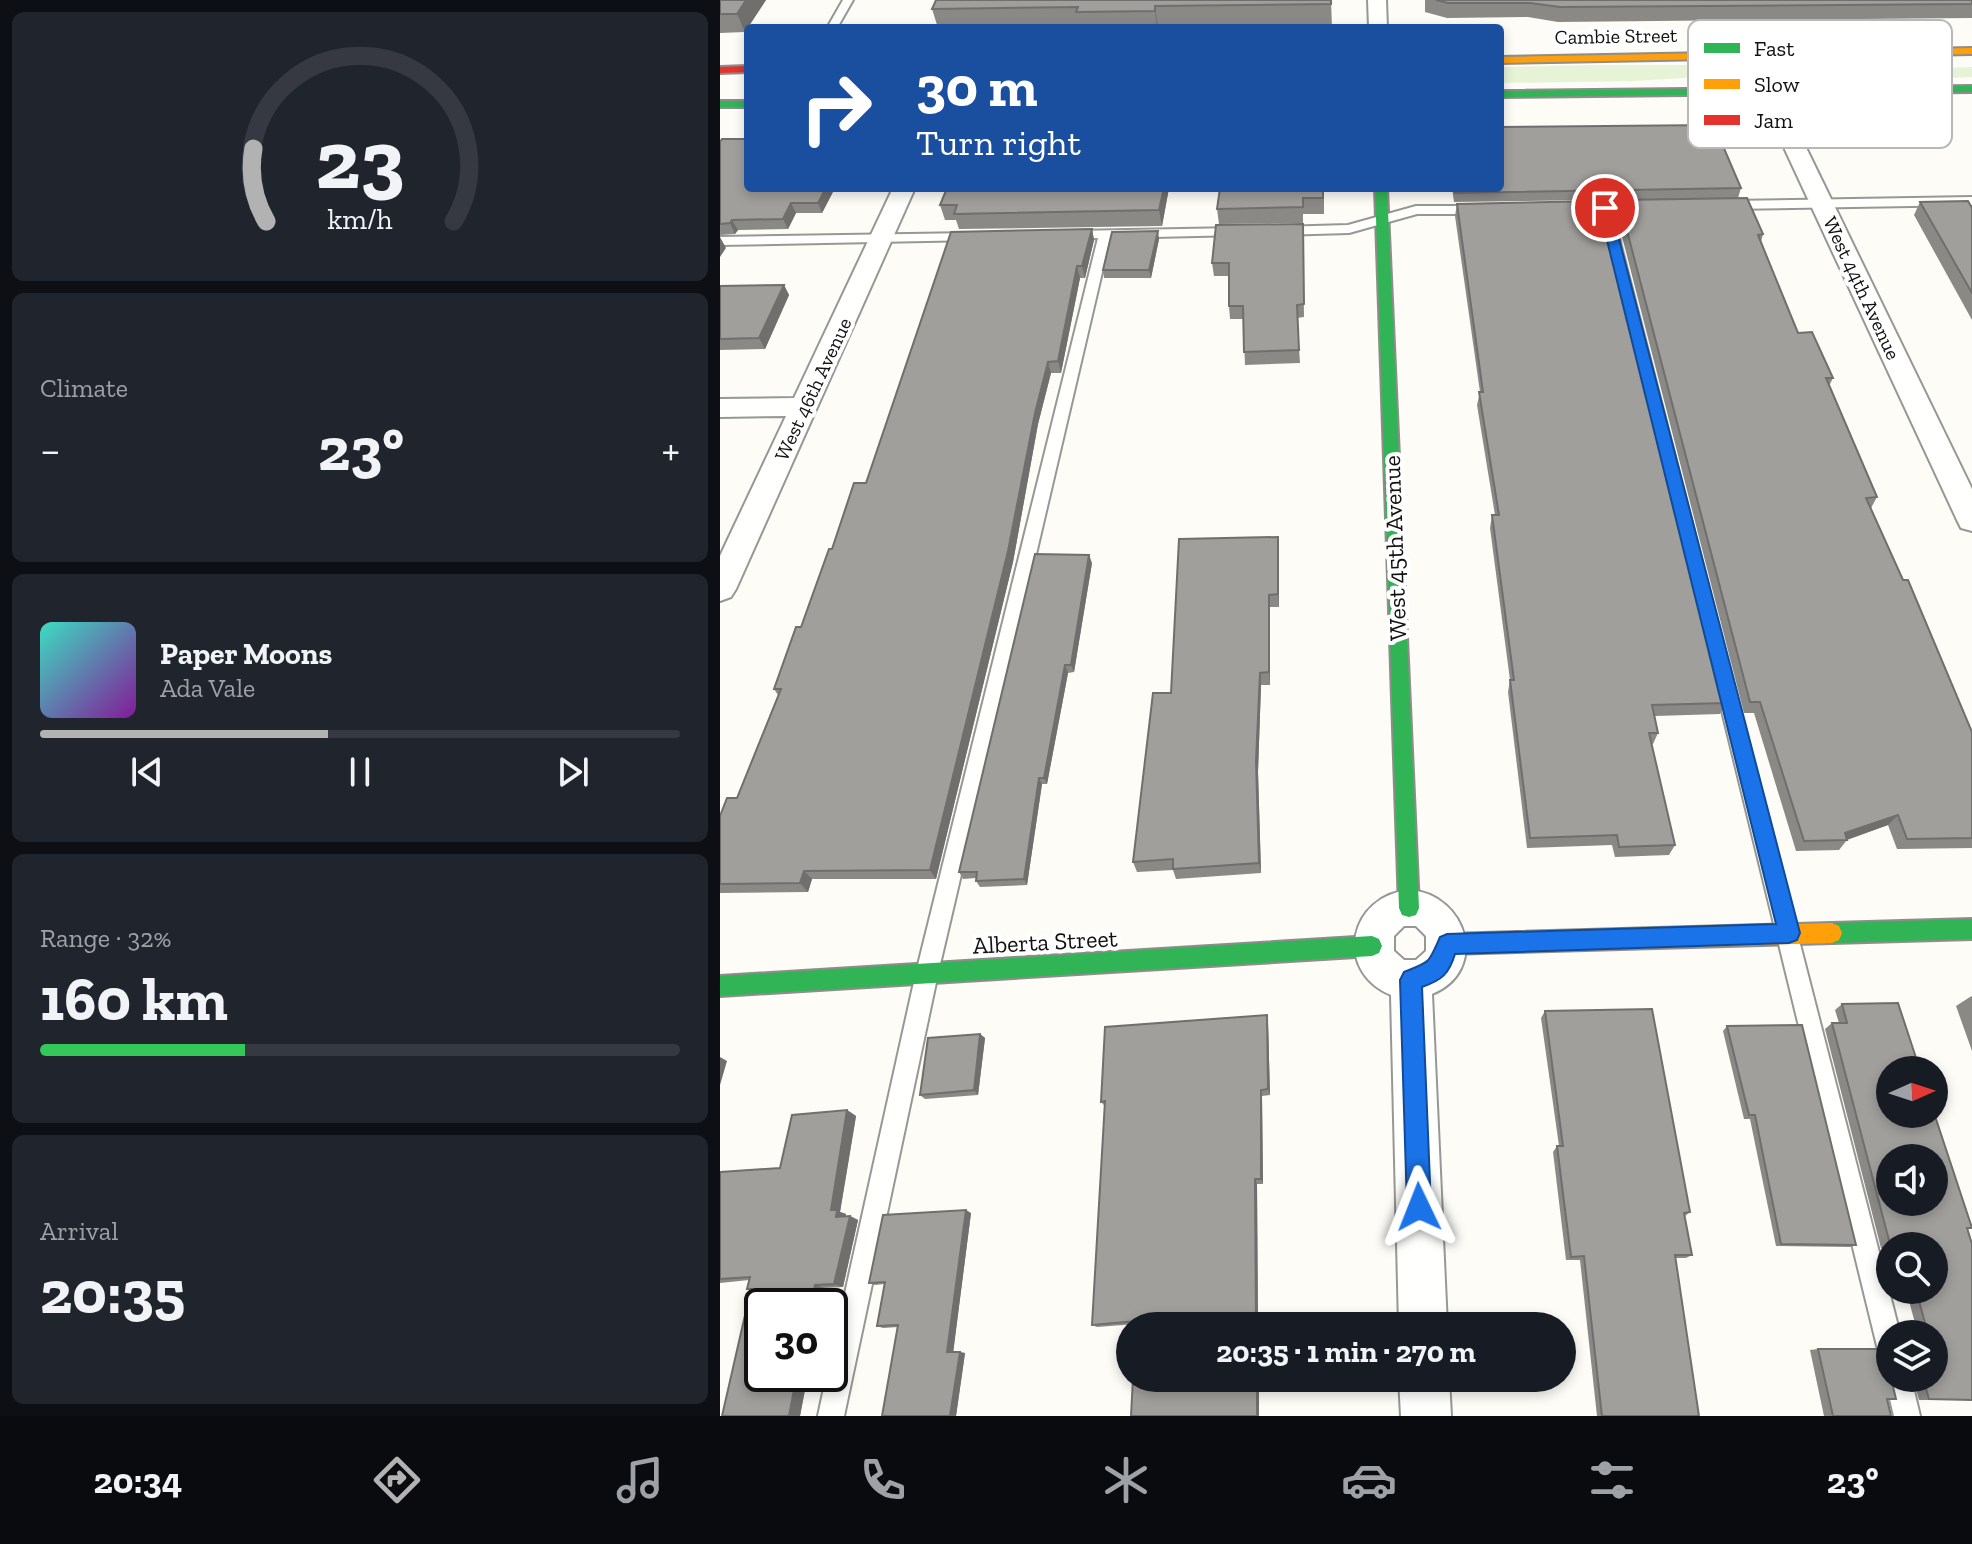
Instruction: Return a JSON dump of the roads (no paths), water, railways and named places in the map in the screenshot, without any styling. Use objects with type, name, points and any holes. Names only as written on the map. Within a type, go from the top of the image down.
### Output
[{"type":"street","points":[[1377,0],[1378,24]]},
{"type":"street","name":"Cambie Street","points":[[1952,52],[1972,51]]},
{"type":"street","name":"Cambie Street","points":[[1504,60],[1688,58]]},
{"type":"street","points":[[720,70],[744,69]]},
{"type":"street","points":[[1952,89],[1972,89]]},
{"type":"street","points":[[1504,94],[1688,92]]},
{"type":"street","points":[[720,104],[744,104]]},
{"type":"street","name":"West 44th Avenue","points":[[1796,148],[1972,520]]},
{"type":"street","name":"West 46th Avenue","points":[[720,589],[902,192]]},
{"type":"street","name":"West 45th Avenue","points":[[1381,192],[1409,908]]},
{"type":"street","points":[[720,408],[805,407]]},
{"type":"street","points":[[1409,908],[1421,910],[1439,923],[1447,944],[1441,965],[1434,973],[1411,980],[1389,974],[1381,966],[1372,946],[1378,924],[1386,915],[1409,908]]},
{"type":"street","points":[[1447,944],[1972,929]]},
{"type":"street","name":"Alberta Street","points":[[720,986],[1372,946]]},
{"type":"street","points":[[1411,980],[1423,1312]]},
{"type":"street","points":[[1425,1392],[1426,1416]]},
{"type":"lane","points":[[834,24],[848,0]]},
{"type":"lane","points":[[1715,206],[1972,201]]},
{"type":"lane","points":[[1573,208],[1652,207]]},
{"type":"lane","points":[[1605,208],[1884,1320]]},
{"type":"lane","points":[[1058,235],[1349,229],[1416,210],[1495,209]]},
{"type":"lane","points":[[831,1416],[927,973],[1105,235]]},
{"type":"lane","points":[[720,241],[981,237]]},
{"type":"lane","points":[[1901,1392],[1907,1416]]}]
